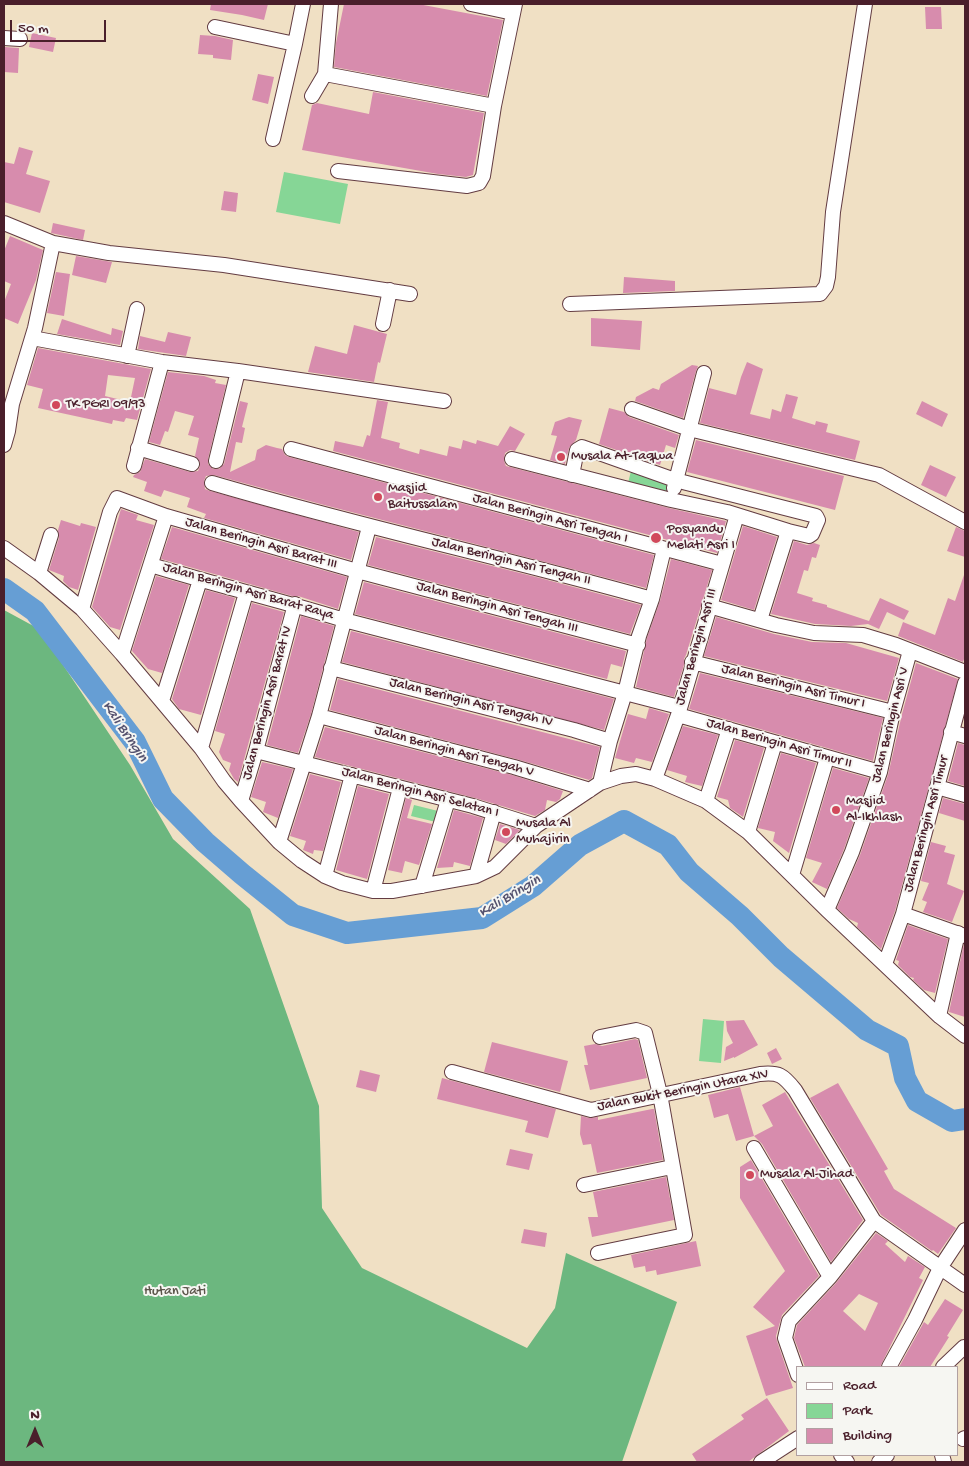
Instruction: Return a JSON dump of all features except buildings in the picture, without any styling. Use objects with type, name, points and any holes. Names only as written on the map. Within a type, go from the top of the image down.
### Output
[{"type":"street","points":[[273,139],[296,44],[303,4]]},
{"type":"street","points":[[312,96],[325,74],[331,4]]},
{"type":"street","points":[[338,171],[467,186],[479,183],[483,176],[494,106],[514,8],[471,4]]},
{"type":"street","points":[[570,304],[820,294],[826,286],[828,277],[833,212],[865,4]]},
{"type":"street","points":[[215,28],[296,44]]},
{"type":"street","points":[[4,38],[20,39]]},
{"type":"street","points":[[325,74],[494,106]]},
{"type":"street","points":[[4,223],[52,243],[109,253],[224,265],[410,294]]},
{"type":"street","points":[[4,445],[8,431],[8,402],[32,338],[52,243]]},
{"type":"street","points":[[383,324],[390,290]]},
{"type":"street","points":[[128,356],[137,309]]},
{"type":"street","points":[[32,338],[162,362],[444,401]]},
{"type":"street","points":[[134,466],[162,362]]},
{"type":"street","points":[[216,462],[238,371]]},
{"type":"street","points":[[671,500],[704,372]]},
{"type":"street","points":[[632,409],[690,429],[879,475],[965,522]]},
{"type":"street","points":[[512,459],[572,475],[671,500],[732,514],[809,536],[814,530],[817,518],[676,480],[582,447],[577,450],[572,475]]},
{"type":"street","points":[[138,448],[192,464]]},
{"type":"street","name":"Jalan Beringin Asri Tengah I","points":[[291,449],[722,564]]},
{"type":"street","name":"Jalan Beringin Asri Tengah II","points":[[212,483],[369,527],[652,599]]},
{"type":"street","name":"Jalan Beringin Asri III","points":[[655,779],[678,711],[722,564],[732,514],[732,494]]},
{"type":"street","name":"Jalan Beringin Asri Barat III","points":[[82,609],[110,512],[117,498],[166,516],[357,572]]},
{"type":"street","points":[[122,654],[166,516]]},
{"type":"street","points":[[279,842],[319,716],[369,527]]},
{"type":"street","points":[[760,620],[788,531]]},
{"type":"street","points":[[39,573],[51,535]]},
{"type":"street","points":[[4,548],[39,573],[82,609],[201,748],[240,801],[279,842],[302,861],[325,876],[342,883],[373,891],[392,891],[476,876],[495,868],[536,826],[595,787],[620,776],[630,774],[655,779],[706,802],[748,832],[827,910],[940,1016],[965,1036]]},
{"type":"street","points":[[595,787],[625,693],[664,549]]},
{"type":"street","name":"Jalan Beringin Asri Barat Raya","points":[[151,565],[246,593],[295,604],[344,620],[625,693]]},
{"type":"street","name":"Jalan Beringin Asri Tengah III","points":[[357,572],[638,645]]},
{"type":"street","points":[[162,701],[200,580]]},
{"type":"street","points":[[201,748],[246,593]]},
{"type":"street","name":"Jalan Beringin Asri Barat IV","points":[[240,801],[256,751],[295,604]]},
{"type":"street","points":[[710,606],[776,625],[814,633],[863,635],[965,672]]},
{"type":"street","name":"Jalan Beringin Asri V","points":[[827,910],[852,852],[880,772],[893,712],[910,651]]},
{"type":"street","name":"Jalan Beringin Asri Timur I","points":[[692,662],[893,712]]},
{"type":"street","name":"Jalan Beringin Asri Tengah IV","points":[[331,668],[610,740]]},
{"type":"street","name":"Jalan Beringin Asri Timur","points":[[885,964],[903,914],[965,683]]},
{"type":"street","name":"Jalan Beringin Asri Timur II","points":[[625,693],[728,730],[880,772]]},
{"type":"street","name":"Jalan Beringin Asri Tengah V","points":[[319,716],[514,768],[595,787]]},
{"type":"street","points":[[706,802],[728,730]]},
{"type":"street","points":[[951,732],[965,736]]},
{"type":"street","points":[[748,832],[775,744]]},
{"type":"street","name":"Jalan Beringin Asri Selatan I","points":[[256,751],[494,812],[536,826]]},
{"type":"street","points":[[792,875],[827,758]]},
{"type":"street","points":[[325,876],[352,775]]},
{"type":"street","points":[[937,787],[965,795]]},
{"type":"street","points":[[373,891],[400,788]]},
{"type":"street","points":[[422,886],[448,800]]},
{"type":"street","points":[[476,876],[494,812]]},
{"type":"street","points":[[903,914],[962,935],[940,1016]]},
{"type":"street","points":[[598,1253],[686,1235],[660,1094],[644,1033],[636,1030],[600,1037]]},
{"type":"street","name":"Jalan Bukit Beringin Utara XIV","points":[[452,1072],[591,1110],[760,1074],[779,1074],[786,1078],[795,1090],[874,1222]]},
{"type":"street","points":[[754,1148],[830,1277]]},
{"type":"street","points":[[584,1185],[672,1167]]},
{"type":"street","points":[[796,1370],[785,1338],[789,1321],[830,1277],[874,1222],[965,1285]]},
{"type":"street","points":[[890,1366],[916,1320],[940,1268],[965,1230]]},
{"type":"street","points":[[944,1366],[964,1347]]},
{"type":"street","points":[[761,1462],[796,1439]]},
{"type":"green space","points":[[284,172],[348,184],[340,224],[276,212]]},
{"type":"green space","points":[[631,471],[669,480],[665,496],[627,487]]},
{"type":"green space","name":"Hutan Jati","points":[[4,610],[39,629],[130,765],[173,839],[250,909],[319,1106],[322,1208],[362,1268],[527,1348],[555,1308],[566,1253],[677,1302],[622,1462],[4,1462]]},
{"type":"green space","points":[[414,805],[438,811],[436,822],[411,816]]},
{"type":"green space","points":[[703,1019],[724,1021],[721,1063],[699,1061]]},
{"type":"waterway","name":"Kali Bringin","points":[[4,589],[35,611],[135,742],[163,799],[205,842],[293,915],[347,933],[482,918],[533,886],[580,845],[624,821],[668,845],[689,872],[740,916],[781,957],[867,1030],[898,1046],[905,1078],[917,1101],[952,1121],[965,1119]]},
{"type":"place","name":"TK PGRI 09/93","points":[[56,405]]},
{"type":"place","name":"Musala At-Taqwa","points":[[561,457]]},
{"type":"place","name":"Masjid Baitussalam","points":[[378,497]]},
{"type":"place","name":"Posyandu Melati Asri I","points":[[656,538]]},
{"type":"place","name":"Masjid Al-Ikhlash","points":[[836,810]]},
{"type":"place","name":"Musala Al Muhajirin","points":[[506,832]]},
{"type":"place","name":"Musala Al-Jihad","points":[[750,1175]]}]
